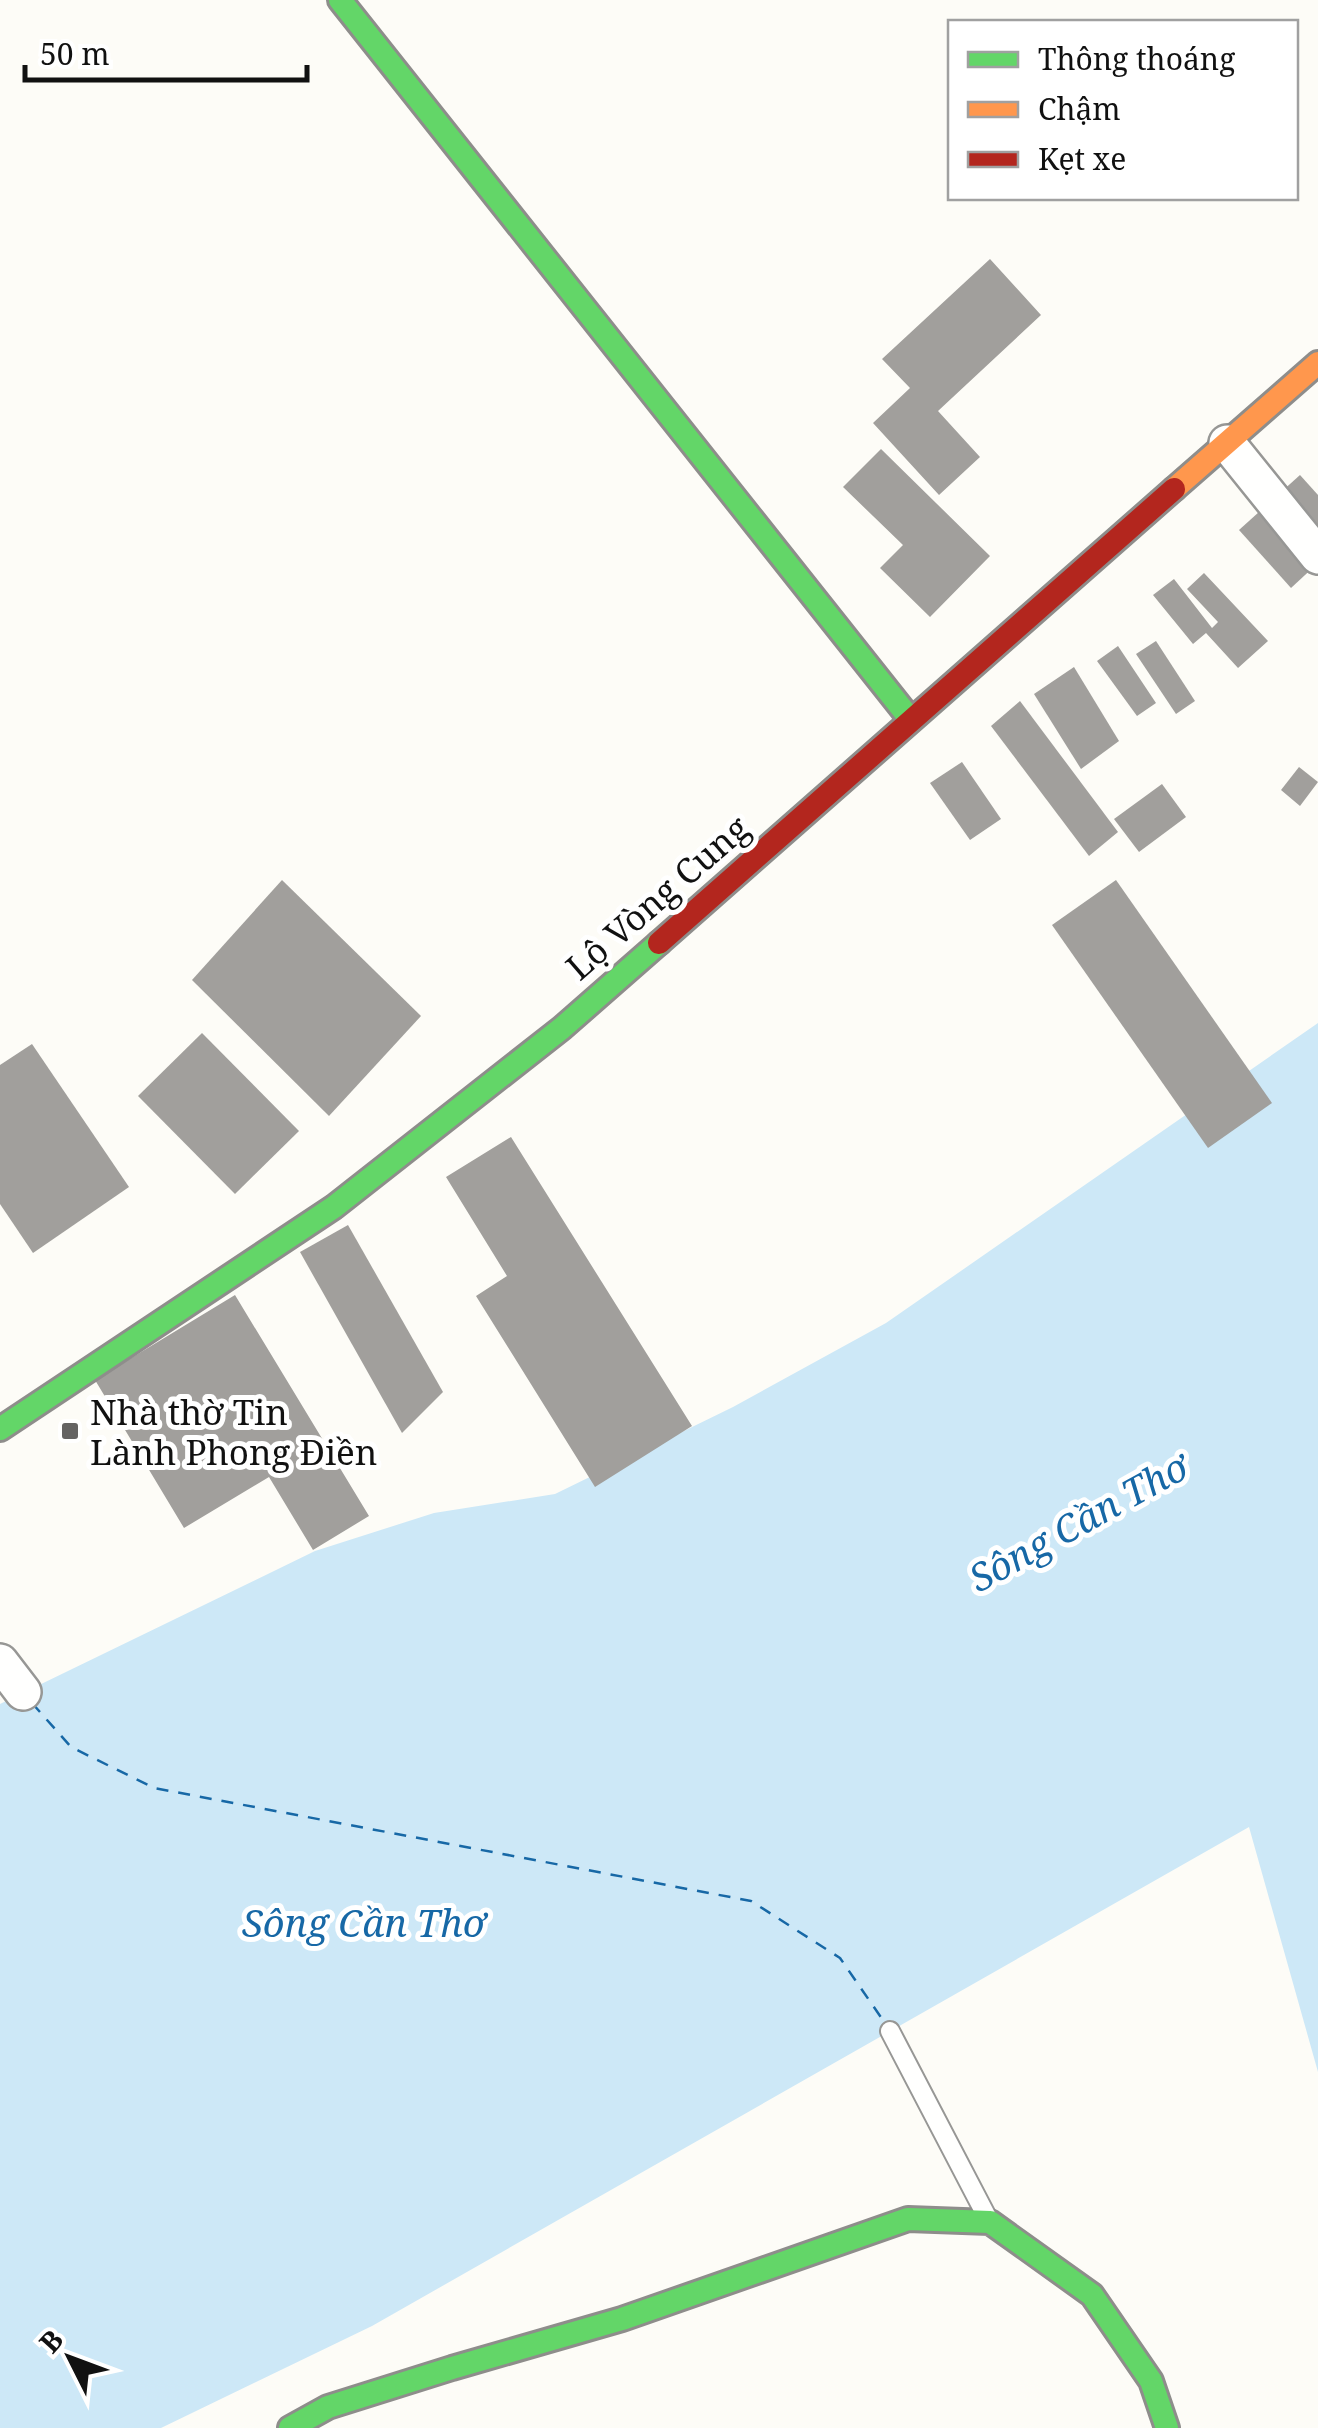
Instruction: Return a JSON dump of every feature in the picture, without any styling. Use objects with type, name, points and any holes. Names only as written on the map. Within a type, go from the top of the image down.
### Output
[{"type":"main road","points":[[340,0],[911,720]]},
{"type":"main road","name":"Lộ Vòng Cung","points":[[0,1430],[334,1207],[562,1028],[1318,363]]},
{"type":"main road","points":[[290,2428],[328,2407],[622,2319],[908,2219],[990,2222],[1092,2295],[1150,2380],[1167,2428]]},
{"type":"street","points":[[1226,443],[1318,556]]},
{"type":"street","points":[[0,1662],[23,1692]]},
{"type":"lane","points":[[890,2031],[990,2222]]},
{"type":"water","name":"Sông Cần Thơ","points":[[1318,1023],[1318,2072],[1249,1827],[372,2326],[161,2428],[0,2428],[0,1704],[315,1551],[434,1513],[555,1494],[733,1407],[886,1323]]},
{"type":"building","points":[[990,259],[1041,315],[938,411],[980,457],[939,495],[873,423],[910,388],[882,359]]},
{"type":"building","points":[[881,449],[990,556],[930,617],[880,568],[903,545],[843,487]]},
{"type":"building","points":[[1300,475],[1318,495],[1318,563],[1291,588],[1239,530]]},
{"type":"building","points":[[1204,573],[1268,641],[1238,668],[1206,633],[1193,644],[1153,595],[1174,579],[1212,628],[1218,622],[1187,589]]},
{"type":"building","points":[[1156,641],[1195,701],[1176,714],[1136,654]]},
{"type":"building","points":[[1118,646],[1156,703],[1137,716],[1097,661]]},
{"type":"building","points":[[1074,667],[1119,741],[1081,769],[1034,694]]},
{"type":"building","points":[[1020,701],[1118,832],[1089,856],[991,726]]},
{"type":"building","points":[[962,762],[1001,819],[970,840],[930,783]]},
{"type":"building","points":[[1299,767],[1318,782],[1300,806],[1281,790]]},
{"type":"building","points":[[1162,784],[1186,817],[1139,852],[1114,819]]},
{"type":"building","points":[[282,880],[421,1016],[329,1116],[192,980]]},
{"type":"building","points":[[1116,880],[1272,1103],[1208,1148],[1052,925]]},
{"type":"building","points":[[202,1033],[299,1131],[235,1194],[138,1096]]},
{"type":"building","points":[[32,1044],[129,1187],[33,1253],[0,1204],[0,1065]]},
{"type":"building","points":[[511,1137],[692,1426],[595,1487],[476,1296],[507,1276],[446,1177]]},
{"type":"building","points":[[348,1225],[443,1392],[402,1433],[300,1252]]},
{"type":"building","points":[[235,1295],[369,1516],[313,1550],[269,1477],[184,1528],[95,1380]]},
{"type":"ferry route","points":[[32,1703],[71,1747],[154,1788],[751,1901],[840,1958],[887,2026]]},
{"type":"traffic: fast","points":[[340,0],[911,720]]},
{"type":"traffic: fast","points":[[0,1429],[334,1207],[562,1028],[659,943]]},
{"type":"traffic: fast","points":[[290,2428],[328,2407],[622,2319],[908,2219],[990,2222],[1092,2295],[1151,2381],[1167,2428]]},
{"type":"traffic: slow","points":[[1174,489],[1318,363]]},
{"type":"traffic: jam","points":[[659,943],[1174,489]]},
{"type":"place","name":"Nhà thờ Tin Lành Phong Điền","points":[[70,1431]]}]
